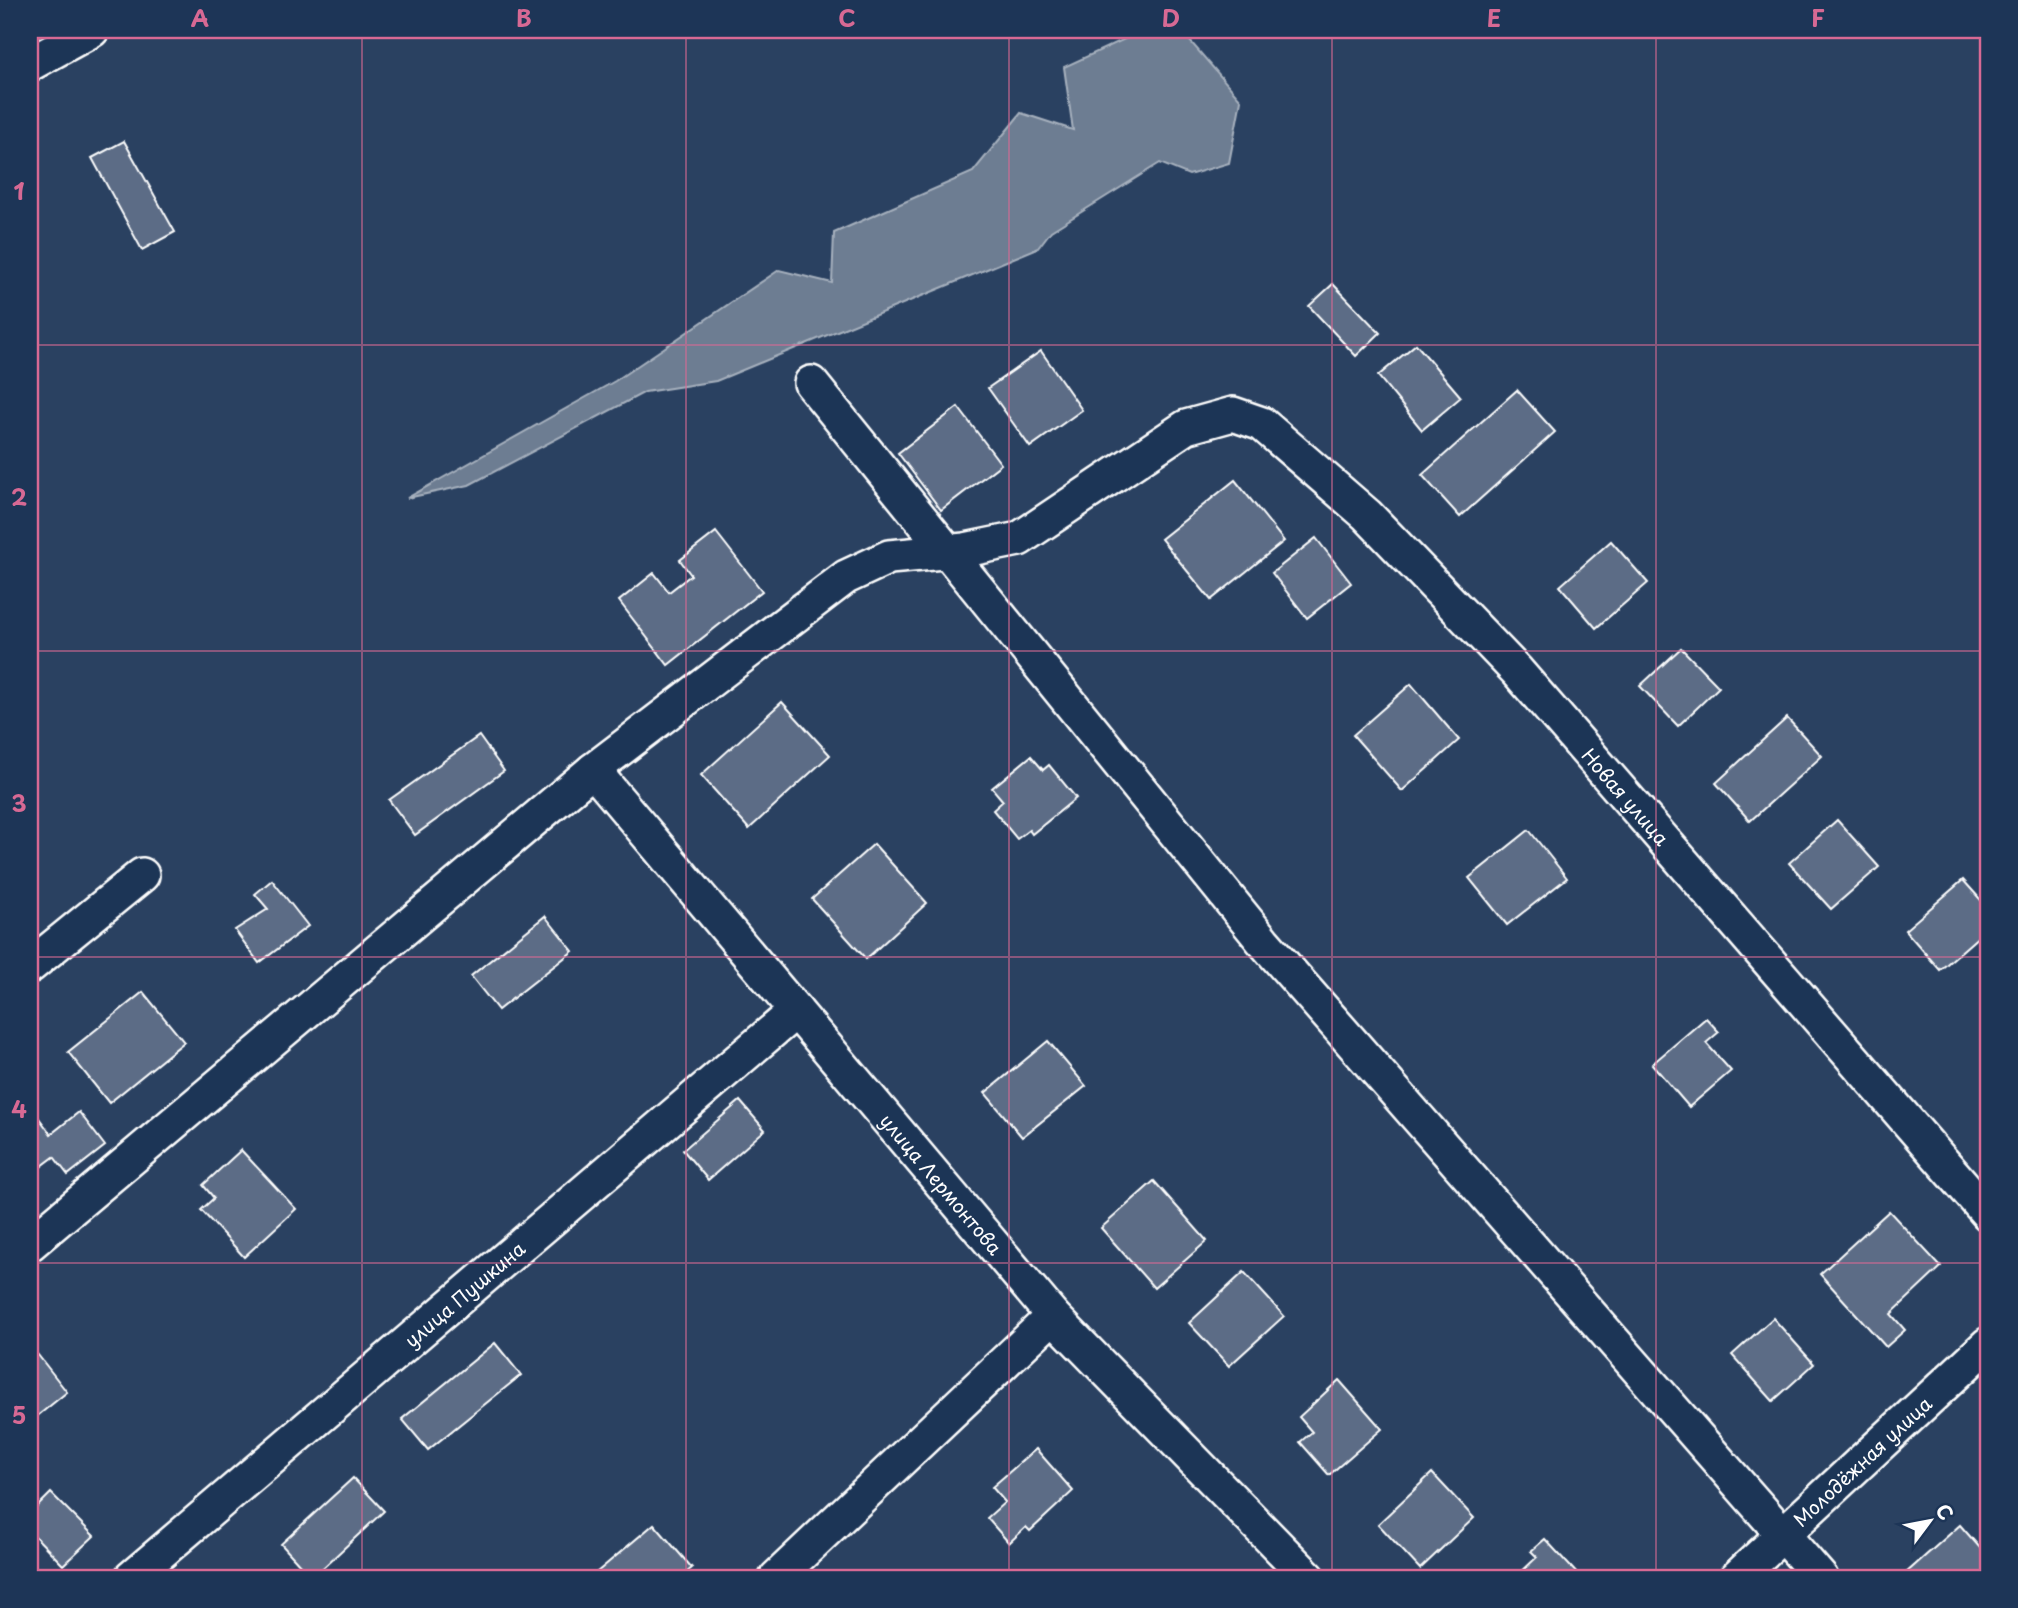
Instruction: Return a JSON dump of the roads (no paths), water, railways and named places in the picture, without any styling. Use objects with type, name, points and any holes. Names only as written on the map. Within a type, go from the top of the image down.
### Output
[{"type":"street","points":[[30,64],[92,30]]},
{"type":"street","points":[[810,383],[1263,941],[1821,1578]]},
{"type":"street","name":"Новая улица","points":[[945,551],[1019,539],[1186,427],[1233,414],[1262,424],[1367,515],[1517,671],[1988,1214]]},
{"type":"street","points":[[30,1244],[593,770],[846,577],[889,557],[945,551]]},
{"type":"street","name":"улица Лермонтова","points":[[593,770],[1053,1315],[1309,1578]]},
{"type":"street","points":[[30,966],[142,875]]},
{"type":"street","name":"улица Пушкина","points":[[131,1578],[796,1011]]},
{"type":"street","points":[[776,1578],[1053,1315]]},
{"type":"street","name":"Молодёжная улица","points":[[1736,1578],[1988,1344]]},
{"type":"water","points":[[1142,31],[1184,34],[1241,100],[1229,163],[1189,175],[1160,163],[1051,231],[1038,248],[716,381],[645,392],[469,485],[407,498],[615,381],[779,270],[832,283],[834,233],[973,172],[1021,113],[1073,130],[1064,67]]}]
